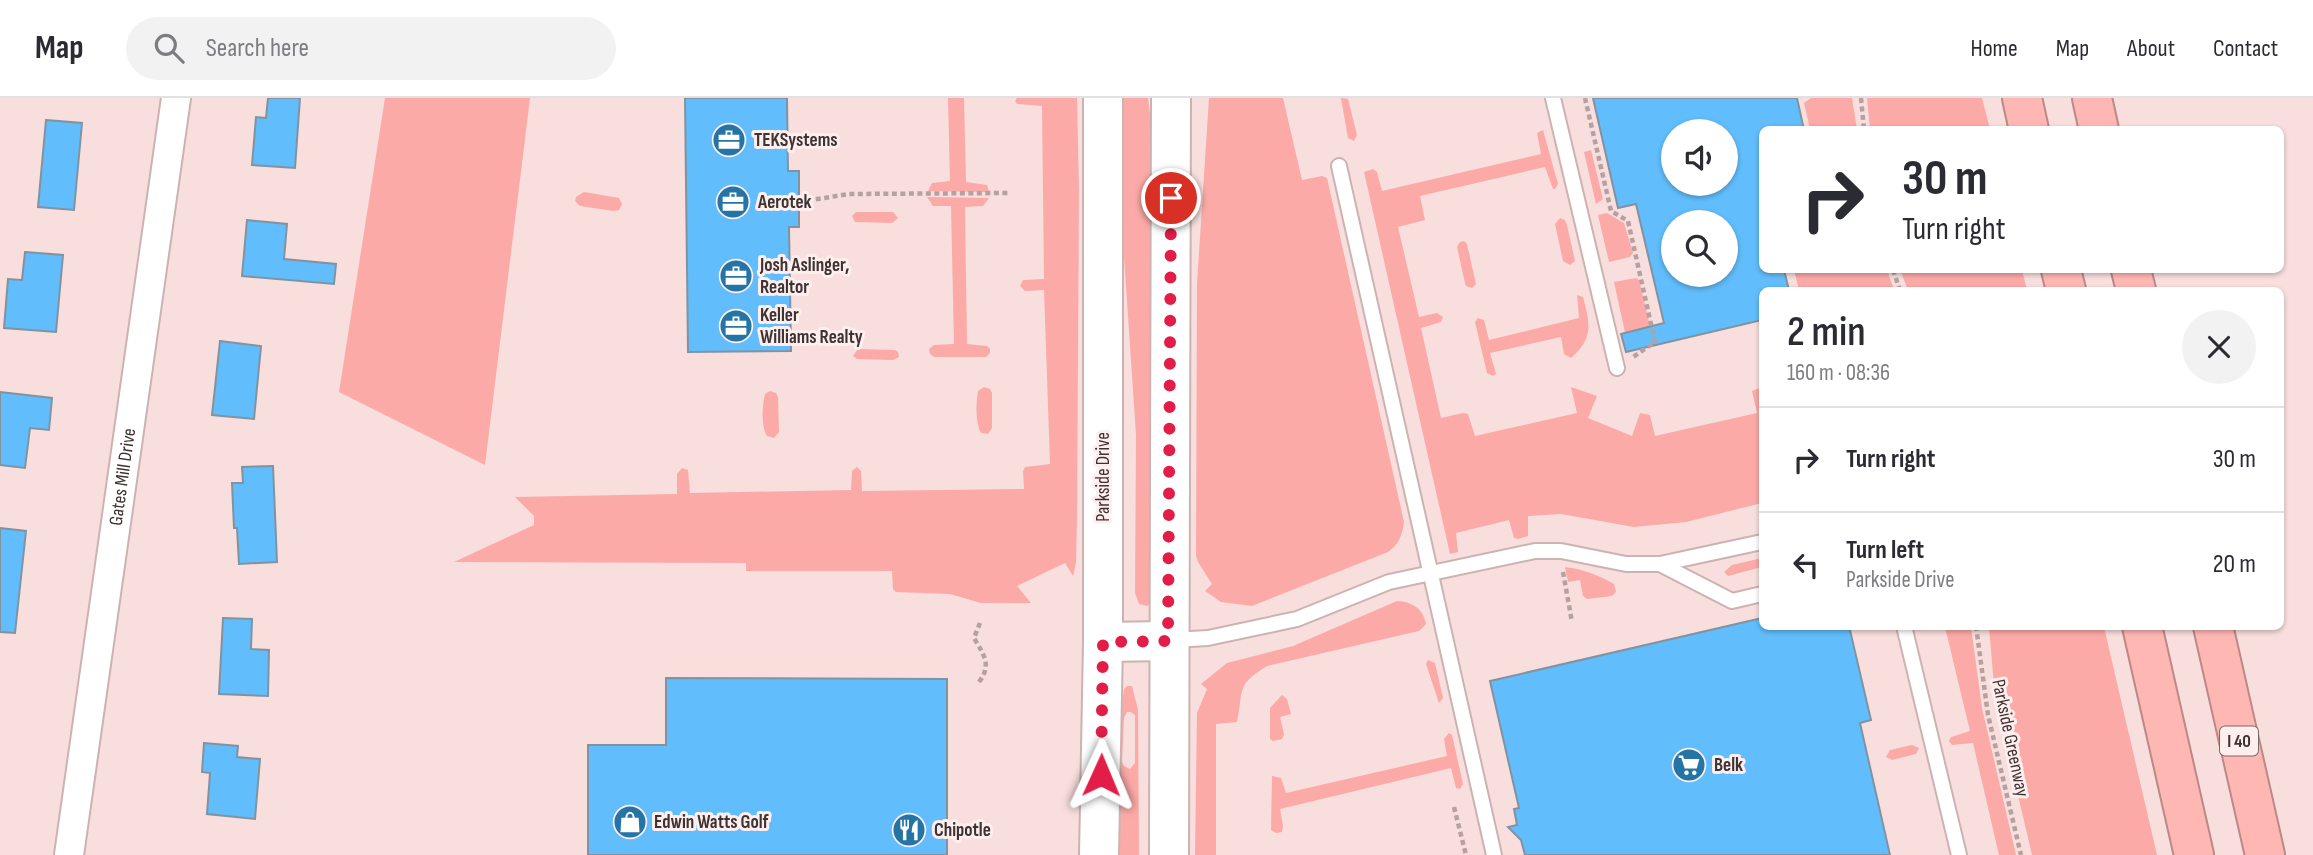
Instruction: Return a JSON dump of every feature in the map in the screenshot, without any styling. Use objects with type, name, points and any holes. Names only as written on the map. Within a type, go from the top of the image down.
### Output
[{"type":"highway","points":[[2022,98],[2028,126]]},
{"type":"highway","points":[[2092,98],[2098,126]]},
{"type":"highway","points":[[2143,630],[2194,855]]},
{"type":"highway","name":"I 40","points":[[2214,630],[2265,855]]},
{"type":"street","name":"Gates Mill Drive","points":[[69,855],[176,98]]},
{"type":"street","name":"Parkside Drive","points":[[1099,855],[1103,642],[1103,98]]},
{"type":"street","points":[[1169,855],[1171,98]]},
{"type":"street","points":[[1103,642],[1168,641]]},
{"type":"lane","points":[[1553,98],[1617,368]]},
{"type":"lane","points":[[1339,166],[1494,855]]},
{"type":"lane","points":[[1168,641],[1208,638],[1297,619],[1389,582],[1535,551],[1561,551],[1626,564],[1660,564],[1759,543]]},
{"type":"lane","points":[[1660,564],[1732,601],[1759,595]]},
{"type":"lane","points":[[1905,630],[1959,855]]},
{"type":"path","points":[[1585,98],[1611,211],[1628,221],[1655,342],[1617,368]]},
{"type":"path","points":[[1861,98],[1864,126]]},
{"type":"path","points":[[799,202],[849,194],[1008,193]]},
{"type":"path","points":[[1561,551],[1572,622]]},
{"type":"path","points":[[979,682],[987,669],[987,662],[974,638],[980,623]]},
{"type":"path","name":"Parkside Greenway","points":[[1977,630],[1989,715],[2021,855]]},
{"type":"path","points":[[1454,807],[1466,855]]},
{"type":"shaded area","points":[[385,98],[530,98],[485,465],[339,392]]},
{"type":"shaded area","points":[[948,98],[964,98],[966,182],[987,185],[989,192],[928,191],[932,183],[950,181]]},
{"type":"shaded area","points":[[1017,98],[1077,98],[1077,519],[1073,576],[1065,563],[1017,586],[1031,603],[981,603],[950,594],[896,592],[893,589],[892,571],[746,571],[746,563],[454,562],[534,525],[534,516],[515,497],[677,494],[677,474],[682,468],[688,470],[690,493],[851,490],[852,471],[857,467],[861,471],[862,491],[1024,489],[1025,467],[1050,464],[1044,290],[1025,291],[1020,286],[1023,280],[1044,279],[1042,106],[1017,104]]},
{"type":"shaded area","points":[[1120,98],[1148,98],[1154,146],[1151,602],[1147,606],[1139,604],[1135,593],[1136,435],[1121,212]]},
{"type":"shaded area","points":[[1209,98],[1283,98],[1302,180],[1322,176],[1327,178],[1404,522],[1399,539],[1388,552],[1252,606],[1221,602],[1205,591],[1212,584],[1196,556],[1197,284]]},
{"type":"shaded area","points":[[1341,98],[1348,99],[1357,135],[1354,141],[1348,138]]},
{"type":"shaded area","points":[[1811,98],[1852,98],[1857,126],[1809,126],[1804,103]]},
{"type":"shaded area","points":[[1867,98],[1982,98],[1989,126],[1870,126]]},
{"type":"shaded area","points":[[1543,130],[1558,184],[1555,189],[1545,167],[1420,196],[1425,220],[1398,227],[1419,317],[1437,313],[1443,317],[1441,322],[1421,328],[1441,418],[1468,414],[1475,436],[1577,413],[1571,387],[1597,396],[1588,418],[1632,436],[1640,413],[1650,415],[1655,436],[1757,413],[1752,391],[1759,388],[1759,504],[1686,522],[1634,527],[1561,514],[1528,516],[1528,536],[1514,538],[1509,520],[1456,533],[1458,552],[1450,554],[1364,172],[1373,169],[1377,172],[1382,191],[1541,154],[1537,133]]},
{"type":"shaded area","points":[[1591,150],[1603,199],[1596,204],[1584,152]]},
{"type":"shaded area","points":[[584,192],[619,198],[622,204],[619,210],[614,211],[580,206],[575,201],[576,197]]},
{"type":"shaded area","points":[[927,197],[989,198],[983,206],[965,207],[967,344],[987,346],[990,353],[986,357],[934,357],[930,354],[929,349],[934,345],[954,344],[951,206],[933,206]]},
{"type":"shaded area","points":[[856,212],[893,212],[898,218],[892,223],[855,222],[852,216]]},
{"type":"shaded area","points":[[1607,213],[1624,223],[1633,253],[1630,257],[1609,262],[1598,215]]},
{"type":"shaded area","points":[[1560,218],[1565,220],[1567,225],[1575,261],[1570,265],[1563,261],[1555,224]]},
{"type":"shaded area","points":[[1464,241],[1476,284],[1472,288],[1466,286],[1457,247]]},
{"type":"shaded area","points":[[1795,273],[1888,273],[1893,287],[1798,287]]},
{"type":"shaded area","points":[[1901,273],[2023,273],[2026,287],[1907,287]]},
{"type":"shaded area","points":[[1636,278],[1639,280],[1651,330],[1637,347],[1629,351],[1614,282]]},
{"type":"shaded area","points":[[1577,295],[1583,297],[1588,330],[1584,344],[1571,358],[1564,354],[1561,337],[1490,353],[1496,374],[1493,376],[1487,373],[1475,322],[1478,318],[1484,320],[1489,340],[1579,318]]},
{"type":"shaded area","points":[[858,349],[895,350],[899,357],[893,360],[857,359],[853,356]]},
{"type":"shaded area","points":[[984,387],[992,393],[992,428],[988,434],[981,433],[979,429],[976,407],[978,391]]},
{"type":"shaded area","points":[[770,391],[778,397],[779,432],[774,438],[767,436],[763,421],[765,394]]},
{"type":"shaded area","points":[[1759,559],[1759,568],[1728,576],[1724,572],[1732,565]]},
{"type":"shaded area","points":[[1565,567],[1602,578],[1614,584],[1616,592],[1612,596],[1587,599],[1583,596],[1580,580],[1568,582]]},
{"type":"shaded area","points":[[1397,601],[1412,604],[1422,614],[1426,624],[1419,631],[1267,666],[1245,684],[1237,722],[1216,724],[1216,855],[1195,855],[1197,713],[1207,689],[1201,684],[1227,663],[1293,646]]},
{"type":"shaded area","points":[[1946,630],[1971,630],[1982,708],[2016,855],[1999,855],[1973,743],[1952,745],[1949,741],[1951,737],[1970,731]]},
{"type":"shaded area","points":[[1989,630],[2105,630],[2157,855],[2032,855],[1995,697]]},
{"type":"shaded area","points":[[1428,660],[1435,663],[1443,698],[1439,703],[1426,664]]},
{"type":"shaded area","points":[[1132,686],[1138,710],[1139,855],[1120,855],[1120,719],[1124,689]],"holes":[[[1127,712],[1135,715],[1135,763],[1130,769],[1122,762],[1124,718]]]},
{"type":"shaded area","points":[[1282,695],[1287,699],[1291,714],[1280,717],[1284,734],[1282,739],[1273,741],[1270,739],[1270,708]]},
{"type":"shaded area","points":[[1449,733],[1452,735],[1463,784],[1460,789],[1456,788],[1451,768],[1280,809],[1282,832],[1271,830],[1272,776],[1281,778],[1286,793],[1447,756],[1444,739]]},
{"type":"shaded area","points":[[1912,745],[1919,748],[1916,754],[1892,760],[1886,757],[1890,750]]},
{"type":"building","points":[[268,98],[300,98],[295,168],[252,165],[256,117],[266,118]]},
{"type":"building","points":[[685,98],[787,98],[788,171],[799,171],[799,227],[789,227],[791,351],[688,352]]},
{"type":"building","points":[[1593,98],[1797,98],[1803,126],[1759,126],[1759,273],[1785,273],[1788,287],[1759,287],[1759,321],[1626,352],[1621,334],[1664,323],[1636,204],[1618,208]]},
{"type":"building","points":[[46,120],[82,123],[74,210],[38,207]]},
{"type":"building","points":[[247,220],[287,224],[284,259],[336,264],[334,284],[242,276]]},
{"type":"building","points":[[25,252],[63,255],[56,332],[4,328],[8,279],[22,280]]},
{"type":"building","points":[[220,341],[261,346],[254,419],[212,415]]},
{"type":"building","points":[[0,392],[52,398],[49,430],[30,428],[25,468],[0,465]]},
{"type":"building","points":[[273,466],[277,562],[239,564],[232,483],[243,483],[242,467]]},
{"type":"building","points":[[0,528],[26,531],[15,633],[0,632]]},
{"type":"building","points":[[223,618],[252,619],[251,649],[269,650],[268,696],[219,694]]},
{"type":"building","name":"Belk","points":[[1759,619],[1759,630],[1850,630],[1871,720],[1860,723],[1890,855],[1525,855],[1521,840],[1508,827],[1517,825],[1514,809],[1519,808],[1490,681]]},
{"type":"building","points":[[666,678],[947,679],[947,855],[588,855],[588,745],[666,745]]},
{"type":"building","points":[[204,743],[238,746],[237,757],[260,759],[255,819],[207,814],[210,773],[202,772]]},
{"type":"place","name":"TEKSystems","points":[[729,140]]},
{"type":"place","name":"Aerotek","points":[[733,202]]},
{"type":"place","name":"Josh Aslinger, Realtor","points":[[736,276]]},
{"type":"place","name":"Keller Williams Realty","points":[[736,326]]},
{"type":"place","name":"Belk","points":[[1689,765]]},
{"type":"place","name":"Edwin Watts Golf","points":[[630,822]]},
{"type":"place","name":"Chipotle","points":[[909,830]]},
{"type":"route","points":[[1101,775],[1103,642],[1168,641],[1171,198]]}]
